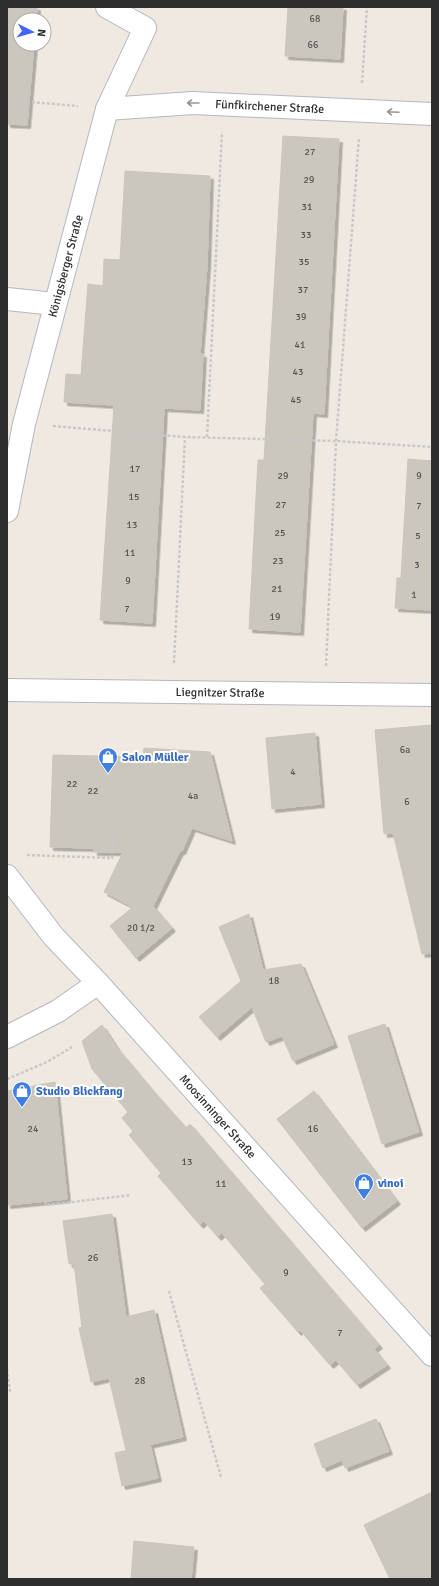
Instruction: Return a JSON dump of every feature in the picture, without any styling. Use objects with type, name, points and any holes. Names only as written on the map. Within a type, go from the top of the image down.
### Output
[{"type":"street","name":"Königsberger Straße","points":[[7,511],[24,424],[107,109],[145,28],[107,7]]},
{"type":"street","name":"Fünfkirchener Straße","points":[[107,109],[192,103],[432,114]]},
{"type":"street","points":[[7,299],[55,304]]},
{"type":"street","name":"Liegnitzer Straße","points":[[7,690],[432,695]]},
{"type":"street","name":"Moosinninger Straße","points":[[7,876],[54,937],[98,983],[432,1355]]},
{"type":"street","points":[[7,1037],[58,1010],[98,983]]},
{"type":"path","points":[[323,694],[326,664],[336,441],[361,111],[367,7]]},
{"type":"path","points":[[7,100],[107,109]]},
{"type":"path","points":[[207,438],[222,127]]},
{"type":"path","points":[[24,424],[185,437],[336,441],[432,447]]},
{"type":"path","points":[[173,691],[185,437]]},
{"type":"path","points":[[26,855],[112,858],[113,835],[108,834]]},
{"type":"path","points":[[7,1079],[48,1062],[72,1048]]},
{"type":"path","points":[[45,1201],[46,1205],[131,1195]]},
{"type":"path","points":[[169,1291],[221,1477]]},
{"type":"path","points":[[7,1369],[10,1391],[7,1392]]},
{"type":"building","points":[[7,7],[37,7],[37,12],[12,12],[12,52],[33,52],[27,125],[7,124]]},
{"type":"building","points":[[288,7],[343,7],[340,59],[285,56]]},
{"type":"building","points":[[283,136],[339,139],[324,414],[313,413],[300,632],[249,629],[258,460],[264,460]]},
{"type":"building","points":[[125,171],[210,176],[207,266],[200,354],[203,354],[200,410],[164,408],[152,623],[100,620],[114,405],[64,402],[66,374],[81,375],[88,284],[103,286],[104,259],[120,260]]},
{"type":"building","points":[[408,459],[432,461],[432,610],[395,608],[397,578],[401,578]]},
{"type":"building","points":[[432,725],[432,953],[422,954],[393,833],[384,834],[375,730]]},
{"type":"building","points":[[315,733],[321,804],[272,809],[266,738]]},
{"type":"building","points":[[144,748],[210,752],[232,841],[192,828],[182,851],[180,851],[153,906],[172,928],[136,958],[110,926],[133,907],[104,892],[123,852],[94,852],[94,848],[50,847],[53,755],[143,757]]},
{"type":"building","points":[[249,914],[263,970],[301,964],[334,1044],[293,1061],[282,1036],[266,1042],[252,1007],[217,1037],[199,1017],[241,981],[219,927]]},
{"type":"building","points":[[385,1024],[419,1132],[382,1144],[348,1036]]},
{"type":"building","points":[[102,1025],[117,1048],[153,1091],[186,1128],[190,1124],[379,1345],[374,1349],[387,1365],[357,1385],[336,1360],[330,1365],[300,1330],[298,1332],[260,1288],[265,1284],[222,1233],[218,1237],[204,1221],[200,1225],[158,1176],[161,1173],[129,1135],[133,1131],[122,1118],[128,1112],[92,1069],[82,1041]]},
{"type":"building","points":[[55,1082],[67,1199],[7,1205],[7,1091]]},
{"type":"building","points":[[314,1091],[397,1201],[362,1228],[277,1119]]},
{"type":"building","points":[[112,1214],[126,1317],[154,1310],[183,1437],[126,1450],[109,1378],[91,1382],[79,1328],[82,1327],[74,1264],[69,1264],[63,1221]]},
{"type":"building","points":[[376,1419],[389,1451],[345,1468],[342,1460],[323,1468],[314,1444]]},
{"type":"building","points":[[150,1445],[158,1478],[122,1486],[115,1453]]},
{"type":"building","points":[[432,1492],[432,1579],[390,1579],[364,1525]]},
{"type":"building","points":[[134,1541],[194,1547],[191,1579],[131,1579]]},
{"type":"place","name":"Salon Müller","points":[[108,774]]},
{"type":"place","name":"Studio Blickfang","points":[[22,1108]]},
{"type":"place","name":"vinoi","points":[[364,1200]]}]
